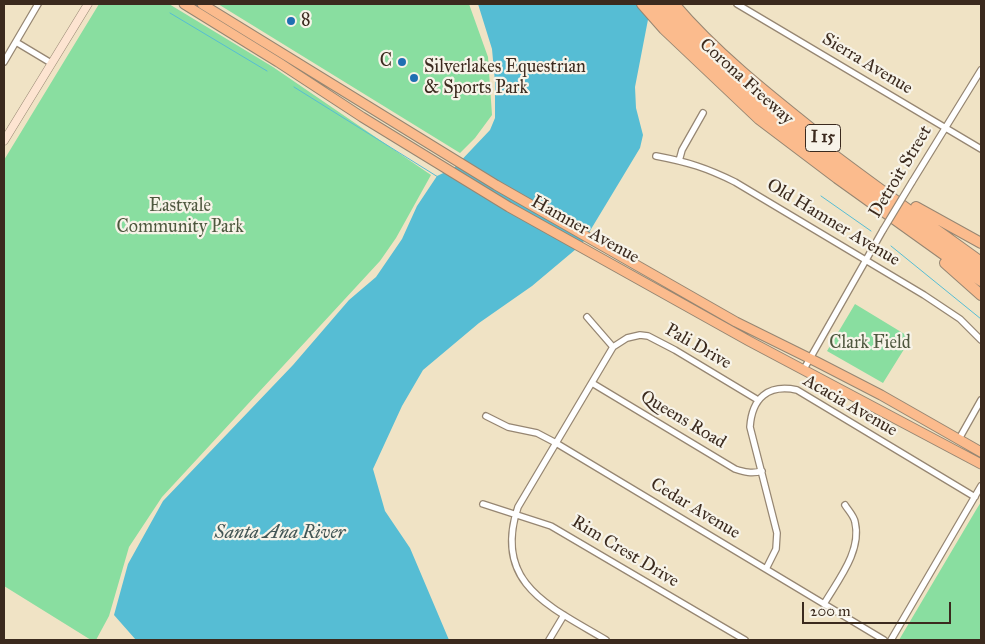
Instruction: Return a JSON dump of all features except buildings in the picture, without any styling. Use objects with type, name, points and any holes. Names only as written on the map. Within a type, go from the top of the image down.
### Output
[{"type":"highway","name":"Corona Freeway","points":[[642,4],[671,15],[717,48],[776,100],[851,160],[981,254]]},
{"type":"highway","points":[[653,4],[671,15],[741,81],[794,125],[981,262]]},
{"type":"highway","points":[[664,4],[706,60],[790,133],[981,272]]},
{"type":"highway","name":"Corona Freeway","points":[[671,15],[759,118],[837,178],[981,282]]},
{"type":"highway","points":[[916,207],[981,244]]},
{"type":"highway","points":[[903,225],[981,295]]},
{"type":"main road","name":"Hamner Avenue","points":[[184,4],[362,117],[508,206],[749,341],[981,464]]},
{"type":"main road","name":"Hamner Avenue","points":[[202,4],[496,185],[736,322],[881,395],[981,452]]},
{"type":"street","points":[[4,62],[38,4]]},
{"type":"street","points":[[4,141],[88,4]]},
{"type":"street","name":"Sierra Avenue","points":[[737,4],[981,149]]},
{"type":"street","points":[[16,42],[51,63]]},
{"type":"street","name":"Detroit Street","points":[[804,369],[883,230],[981,70]]},
{"type":"street","points":[[678,161],[682,150],[703,113]]},
{"type":"street","name":"Old Hamner Avenue","points":[[656,156],[691,163],[735,182],[935,302],[960,319],[981,340]]},
{"type":"street","points":[[587,317],[614,347],[518,507],[512,528],[512,544],[518,572],[530,589],[546,604],[606,640]]},
{"type":"street","name":"Pali Drive","points":[[614,347],[627,338],[640,335],[648,336],[758,400]]},
{"type":"street","name":"Queens Road","points":[[592,383],[735,469],[756,473],[762,471]]},
{"type":"street","name":"Acacia Avenue","points":[[758,400],[771,390],[785,387],[797,390],[975,497]]},
{"type":"street","points":[[758,400],[751,413],[750,427],[778,533],[776,549],[766,569]]},
{"type":"street","points":[[959,439],[981,400]]},
{"type":"street","name":"Cedar Avenue","points":[[486,416],[508,428],[537,433],[556,443],[884,640]]},
{"type":"street","points":[[891,640],[981,486]]},
{"type":"street","name":"Rim Crest Drive","points":[[483,504],[551,526],[745,640]]},
{"type":"street","points":[[824,604],[853,551],[856,536],[855,520],[845,505]]},
{"type":"street","points":[[549,640],[564,615]]},
{"type":"green space","name":"Eastvale Community Park","points":[[99,4],[169,4],[273,67],[431,175],[396,238],[380,261],[162,497],[129,547],[109,616],[96,640],[91,640],[4,586],[4,160]]},
{"type":"green space","name":"Silverlakes Equestrian & Sports Park","points":[[218,4],[469,4],[488,57],[492,115],[475,138],[460,153]]},
{"type":"green space","name":"Clark Field","points":[[855,304],[911,338],[883,383],[827,351]]},
{"type":"green space","points":[[981,502],[981,640],[899,640],[976,510]]},
{"type":"water","name":"Santa Ana River","points":[[478,4],[651,4],[635,87],[636,108],[643,135],[640,148],[582,244],[532,286],[479,323],[423,370],[402,406],[373,469],[385,511],[410,548],[449,640],[136,640],[114,615],[128,564],[163,501],[293,365],[349,300],[376,277],[402,239],[417,206],[437,176],[454,168],[490,130],[495,118],[495,82],[492,49]]},
{"type":"waterway","points":[[170,13],[267,71]]},
{"type":"waterway","points":[[294,87],[438,177]]},
{"type":"waterway","points":[[821,196],[871,231]]},
{"type":"waterway","points":[[891,246],[981,319]]},
{"type":"place","name":"8","points":[[291,21]]},
{"type":"place","name":"C","points":[[402,62]]},
{"type":"place","name":"Silverlakes Equestrian & Sports Park","points":[[414,78]]}]
